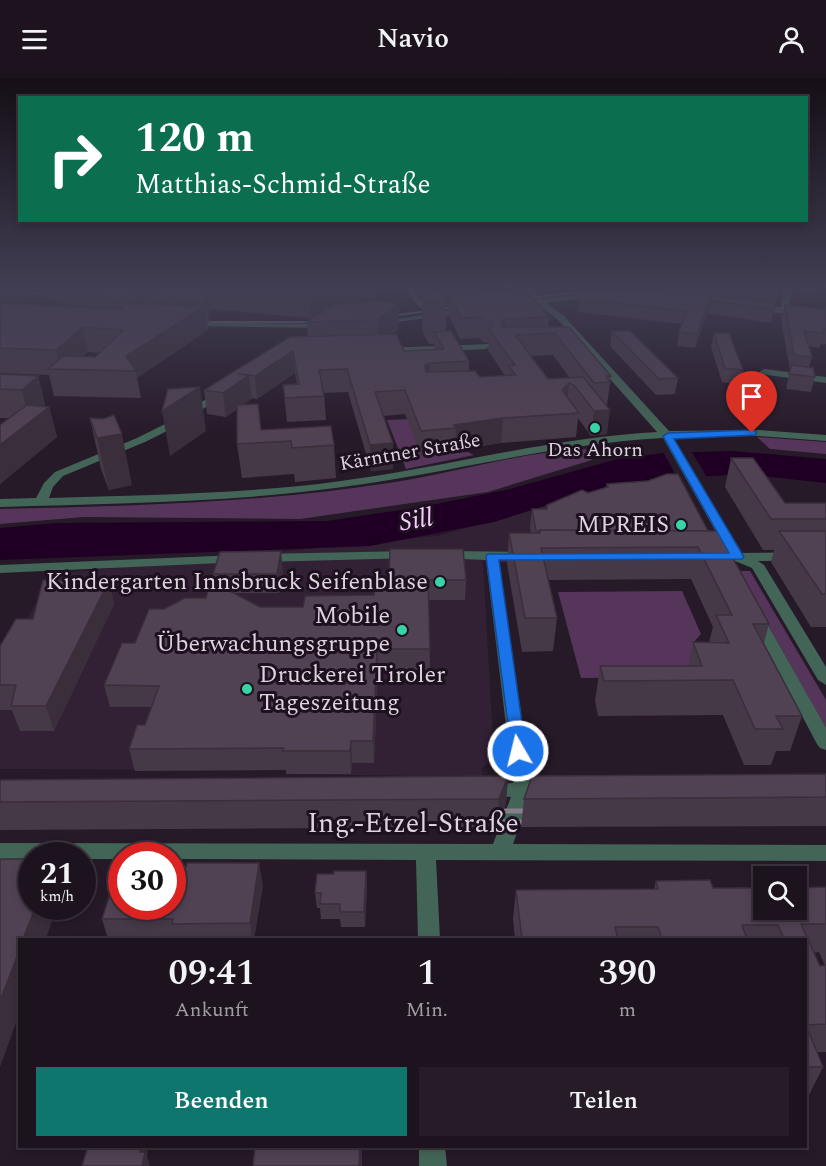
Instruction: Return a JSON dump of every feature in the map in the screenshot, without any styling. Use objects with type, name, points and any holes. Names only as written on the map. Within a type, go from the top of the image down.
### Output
[{"type":"street","points":[[285,337],[285,341]]},
{"type":"street","points":[[580,337],[671,441],[737,557],[757,565],[826,680]]},
{"type":"street","points":[[568,342],[584,341]]},
{"type":"street","points":[[375,351],[486,346]]},
{"type":"street","points":[[459,347],[465,359]]},
{"type":"street","points":[[764,372],[826,380]]},
{"type":"street","points":[[41,501],[48,486],[59,474],[141,441],[177,422],[235,384]]},
{"type":"street","name":"Kärntner Straße","points":[[0,503],[177,497],[335,485],[410,474],[549,447],[585,437],[671,441],[770,432],[826,438]]},
{"type":"street","points":[[492,556],[523,790],[500,852]]},
{"type":"street","points":[[0,569],[305,557],[538,556]]},
{"type":"street","points":[[698,557],[826,556]]},
{"type":"street","points":[[733,574],[729,566],[737,557]]},
{"type":"street","points":[[749,603],[826,744]]},
{"type":"street","name":"Ing.-Etzel-Straße","points":[[465,790],[570,789]]},
{"type":"street","name":"Ing.-Etzel-Straße","points":[[0,851],[826,853]]},
{"type":"street","points":[[426,852],[429,938]]},
{"type":"street","points":[[432,1148],[433,1166]]},
{"type":"shaded area","points":[[441,418],[421,456],[468,452],[474,455],[406,469],[387,420]]},
{"type":"shaded area","points":[[757,437],[826,442],[826,454],[770,449]]},
{"type":"shaded area","points":[[586,449],[592,460],[488,492],[300,519],[84,517],[0,524],[0,509],[146,505],[341,490],[414,479],[512,458]]},
{"type":"shaded area","points":[[647,480],[677,486],[717,563],[503,563],[483,561],[494,758],[482,768],[483,777],[286,774],[286,770],[0,769],[0,666],[53,574],[438,536],[576,496]]},
{"type":"shaded area","points":[[738,571],[750,571],[826,700],[826,729]]},
{"type":"shaded area","points":[[682,591],[701,634],[693,643],[705,677],[581,678],[558,592]]},
{"type":"water","name":"Sill","points":[[731,451],[826,459],[826,483],[744,474],[647,480],[576,496],[494,522],[370,546],[0,560],[0,528],[57,523],[327,521],[427,506],[510,489],[614,460],[662,453]]},
{"type":"pier","points":[[690,449],[708,479],[679,481],[662,450]]},
{"type":"building","points":[[0,337],[72,337],[56,350],[0,348]]},
{"type":"building","points":[[116,337],[156,337],[126,356],[136,371],[48,369],[63,356],[95,357]]},
{"type":"building","points":[[290,337],[397,337],[404,351],[444,349],[437,337],[454,337],[469,361],[430,363],[425,365],[426,372],[475,371],[480,377],[516,375],[509,366],[515,365],[495,337],[516,337],[548,379],[583,377],[610,410],[594,411],[574,385],[569,383],[562,390],[579,413],[503,418],[454,425],[456,428],[421,431],[405,390],[375,392],[393,443],[370,445],[347,369],[319,370],[324,396],[285,398],[283,385],[299,384],[293,351],[255,376],[249,375],[223,393],[204,390]]},
{"type":"building","points":[[558,337],[577,337],[611,376],[606,376],[610,382],[594,383]]},
{"type":"building","points":[[618,337],[636,337],[678,378],[659,379]]},
{"type":"building","points":[[715,337],[730,337],[743,370],[725,368]]},
{"type":"building","points":[[791,337],[806,337],[812,357],[794,355]]},
{"type":"building","points":[[792,365],[813,368],[815,377],[789,374]]},
{"type":"building","points":[[0,374],[38,376],[22,390],[0,389]]},
{"type":"building","points":[[200,387],[162,411],[168,389]]},
{"type":"building","points":[[258,404],[261,430],[331,426],[334,445],[292,448],[291,441],[237,444],[237,405]]},
{"type":"building","points":[[27,405],[49,407],[0,445],[0,425]]},
{"type":"building","points":[[114,415],[122,434],[97,438],[90,418],[103,419]]},
{"type":"building","points":[[731,458],[753,458],[785,503],[826,503],[826,519],[771,519]]},
{"type":"building","points":[[667,474],[678,474],[708,531],[536,531],[532,509],[547,509],[547,505],[582,490],[588,493],[608,487],[607,484],[648,481]]},
{"type":"building","points":[[540,530],[718,531],[769,624],[753,624],[802,716],[776,716],[783,729],[755,729],[733,680],[604,681],[600,666],[702,666],[693,642],[729,643],[716,615],[732,615],[698,547],[541,548],[557,618],[525,618],[509,533],[540,533]]},
{"type":"building","points":[[779,531],[826,531],[826,594],[822,594]]},
{"type":"building","name":"Druckerei Tiroler Tageszeitung","points":[[390,549],[463,549],[466,580],[428,580],[430,649],[377,649],[373,741],[351,741],[350,751],[283,751],[284,748],[129,749],[137,725],[145,725],[159,686],[104,685],[122,643],[135,643],[149,609],[164,609],[185,598],[206,598],[211,581],[260,607],[303,607],[305,596],[374,595],[375,579],[389,579]]},
{"type":"building","points":[[281,551],[277,574],[213,574],[220,552]]},
{"type":"building","points":[[43,580],[109,581],[46,706],[11,706],[16,685],[0,685],[0,646],[16,619],[33,619]]},
{"type":"building","points":[[826,774],[826,797],[524,799],[532,776]]},
{"type":"building","points":[[508,776],[499,799],[0,802],[0,780]]},
{"type":"building","points":[[1,859],[18,859],[18,920],[30,920],[23,938],[18,938],[18,954],[0,1001],[0,861]]},
{"type":"building","points":[[187,863],[259,863],[250,923],[172,924],[173,920],[186,920]]},
{"type":"building","points":[[334,871],[366,871],[364,912],[340,912],[340,904],[320,904],[321,893],[315,893],[317,874],[334,874]]},
{"type":"building","points":[[710,880],[713,888],[753,888],[753,920],[807,920],[807,888],[826,887],[826,924],[801,924],[820,966],[826,965],[826,1024],[807,1025],[807,938],[784,938],[778,925],[742,925],[747,938],[662,938],[658,927],[615,927],[618,938],[522,938],[516,890],[658,889],[656,881]]},
{"type":"building","points":[[108,900],[108,919],[102,919]]},
{"type":"building","points":[[807,1027],[823,1067],[807,1067]]},
{"type":"building","points":[[87,1148],[141,1148],[140,1152],[145,1152],[142,1166],[82,1166]]},
{"type":"building","points":[[255,1148],[360,1148],[359,1166],[253,1166]]},
{"type":"railway","points":[[486,811],[540,811]]},
{"type":"railway","points":[[483,822],[537,822]]},
{"type":"place","name":"Das Ahorn","points":[[595,428]]},
{"type":"place","name":"MPREIS","points":[[681,525]]},
{"type":"place","name":"Kindergarten Innsbruck Seifenblase","points":[[440,582]]},
{"type":"place","name":"Mobile Überwachungsgruppe","points":[[402,630]]},
{"type":"place","name":"Druckerei Tiroler Tageszeitung","points":[[247,689]]},
{"type":"route","points":[[518,751],[492,556],[737,557],[668,436],[752,433]]}]
